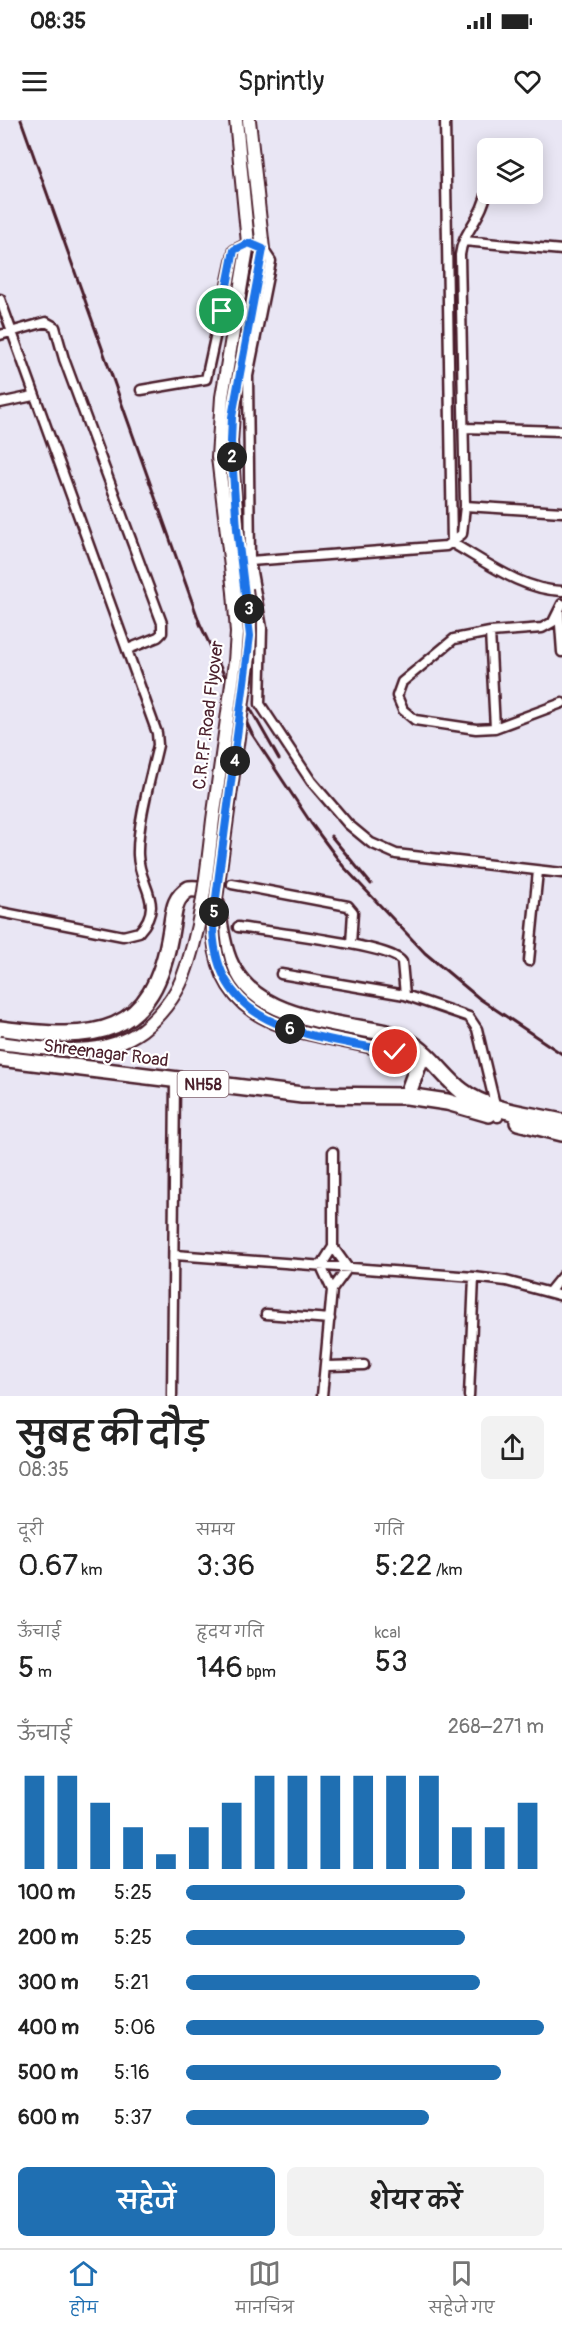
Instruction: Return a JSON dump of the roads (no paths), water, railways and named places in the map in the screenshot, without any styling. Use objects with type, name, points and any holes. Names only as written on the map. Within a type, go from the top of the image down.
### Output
[{"type":"highway","name":"Shreenagar Road","points":[[0,1029],[41,1034],[91,1034],[130,1015],[149,997],[162,972],[176,900],[181,893],[195,889],[212,896],[226,954],[235,972],[247,987],[264,1001],[301,1016],[410,1042],[467,1095],[497,1112],[562,1133]]},
{"type":"highway","name":"Shreenagar Road","points":[[0,1058],[302,1095],[407,1096],[562,1122]]},
{"type":"highway","points":[[407,1096],[413,1060]]},
{"type":"main road","name":"C.R.P.F.Road Flyover","points":[[0,1043],[72,1051],[118,1042],[141,1031],[160,1013],[183,978],[198,919],[235,662],[235,613],[218,457],[222,396],[249,243],[236,120]]},
{"type":"main road","name":"C.R.P.F.Road Flyover","points":[[249,120],[263,249],[234,400],[231,442],[237,529],[250,621],[249,657],[213,921],[217,950],[229,986],[241,1001],[274,1024],[437,1067]]},
{"type":"street","points":[[445,120],[452,543]]},
{"type":"street","points":[[250,561],[446,546],[465,529],[460,255],[464,241],[484,204]]},
{"type":"street","points":[[464,241],[562,250]]},
{"type":"street","points":[[141,390],[202,382],[206,379],[234,250],[249,243],[263,249],[271,261],[248,376],[250,561],[262,628],[260,704],[311,780],[348,824],[371,843],[396,854],[562,873]]},
{"type":"street","points":[[0,299],[33,396],[128,649],[157,733],[158,745],[138,854],[151,898],[151,915],[139,932],[132,936],[0,912]]},
{"type":"street","points":[[0,335],[46,322],[55,327],[64,359],[116,494],[163,628],[158,637],[128,649]]},
{"type":"street","points":[[0,403],[33,396]]},
{"type":"street","points":[[464,428],[562,430]]},
{"type":"street","points":[[465,506],[562,512]]},
{"type":"street","points":[[452,543],[522,583],[546,591],[562,591]]},
{"type":"street","points":[[560,607],[553,622],[542,628],[490,632],[454,639],[402,682],[397,696],[403,710],[415,720],[476,729],[495,728],[562,703]]},
{"type":"street","points":[[560,607],[562,652]]},
{"type":"street","points":[[490,632],[495,728]]},
{"type":"street","points":[[530,961],[538,871]]},
{"type":"street","points":[[232,884],[352,908],[351,944]]},
{"type":"street","points":[[238,927],[351,944],[399,957],[405,995]]},
{"type":"street","points":[[281,974],[405,995],[469,1017],[473,1022],[497,1112]]},
{"type":"street","points":[[172,1396],[175,1081]]},
{"type":"street","points":[[321,1266],[333,1247],[333,1152]]},
{"type":"street","points":[[333,1247],[348,1268]]},
{"type":"street","points":[[175,1255],[474,1277],[562,1296]]},
{"type":"street","points":[[321,1266],[332,1290],[327,1366],[322,1396]]},
{"type":"street","points":[[332,1290],[348,1268]]},
{"type":"street","points":[[549,1292],[562,1276]]},
{"type":"street","points":[[469,1396],[474,1277]]},
{"type":"street","points":[[266,1314],[330,1319]]},
{"type":"street","points":[[327,1366],[364,1365]]},
{"type":"railway","points":[[21,120],[200,624],[252,734],[311,823],[343,866],[425,953],[480,999],[562,1054]]},
{"type":"railway","points":[[246,701],[279,759]]},
{"type":"railway","points":[[331,836],[371,884]]}]
